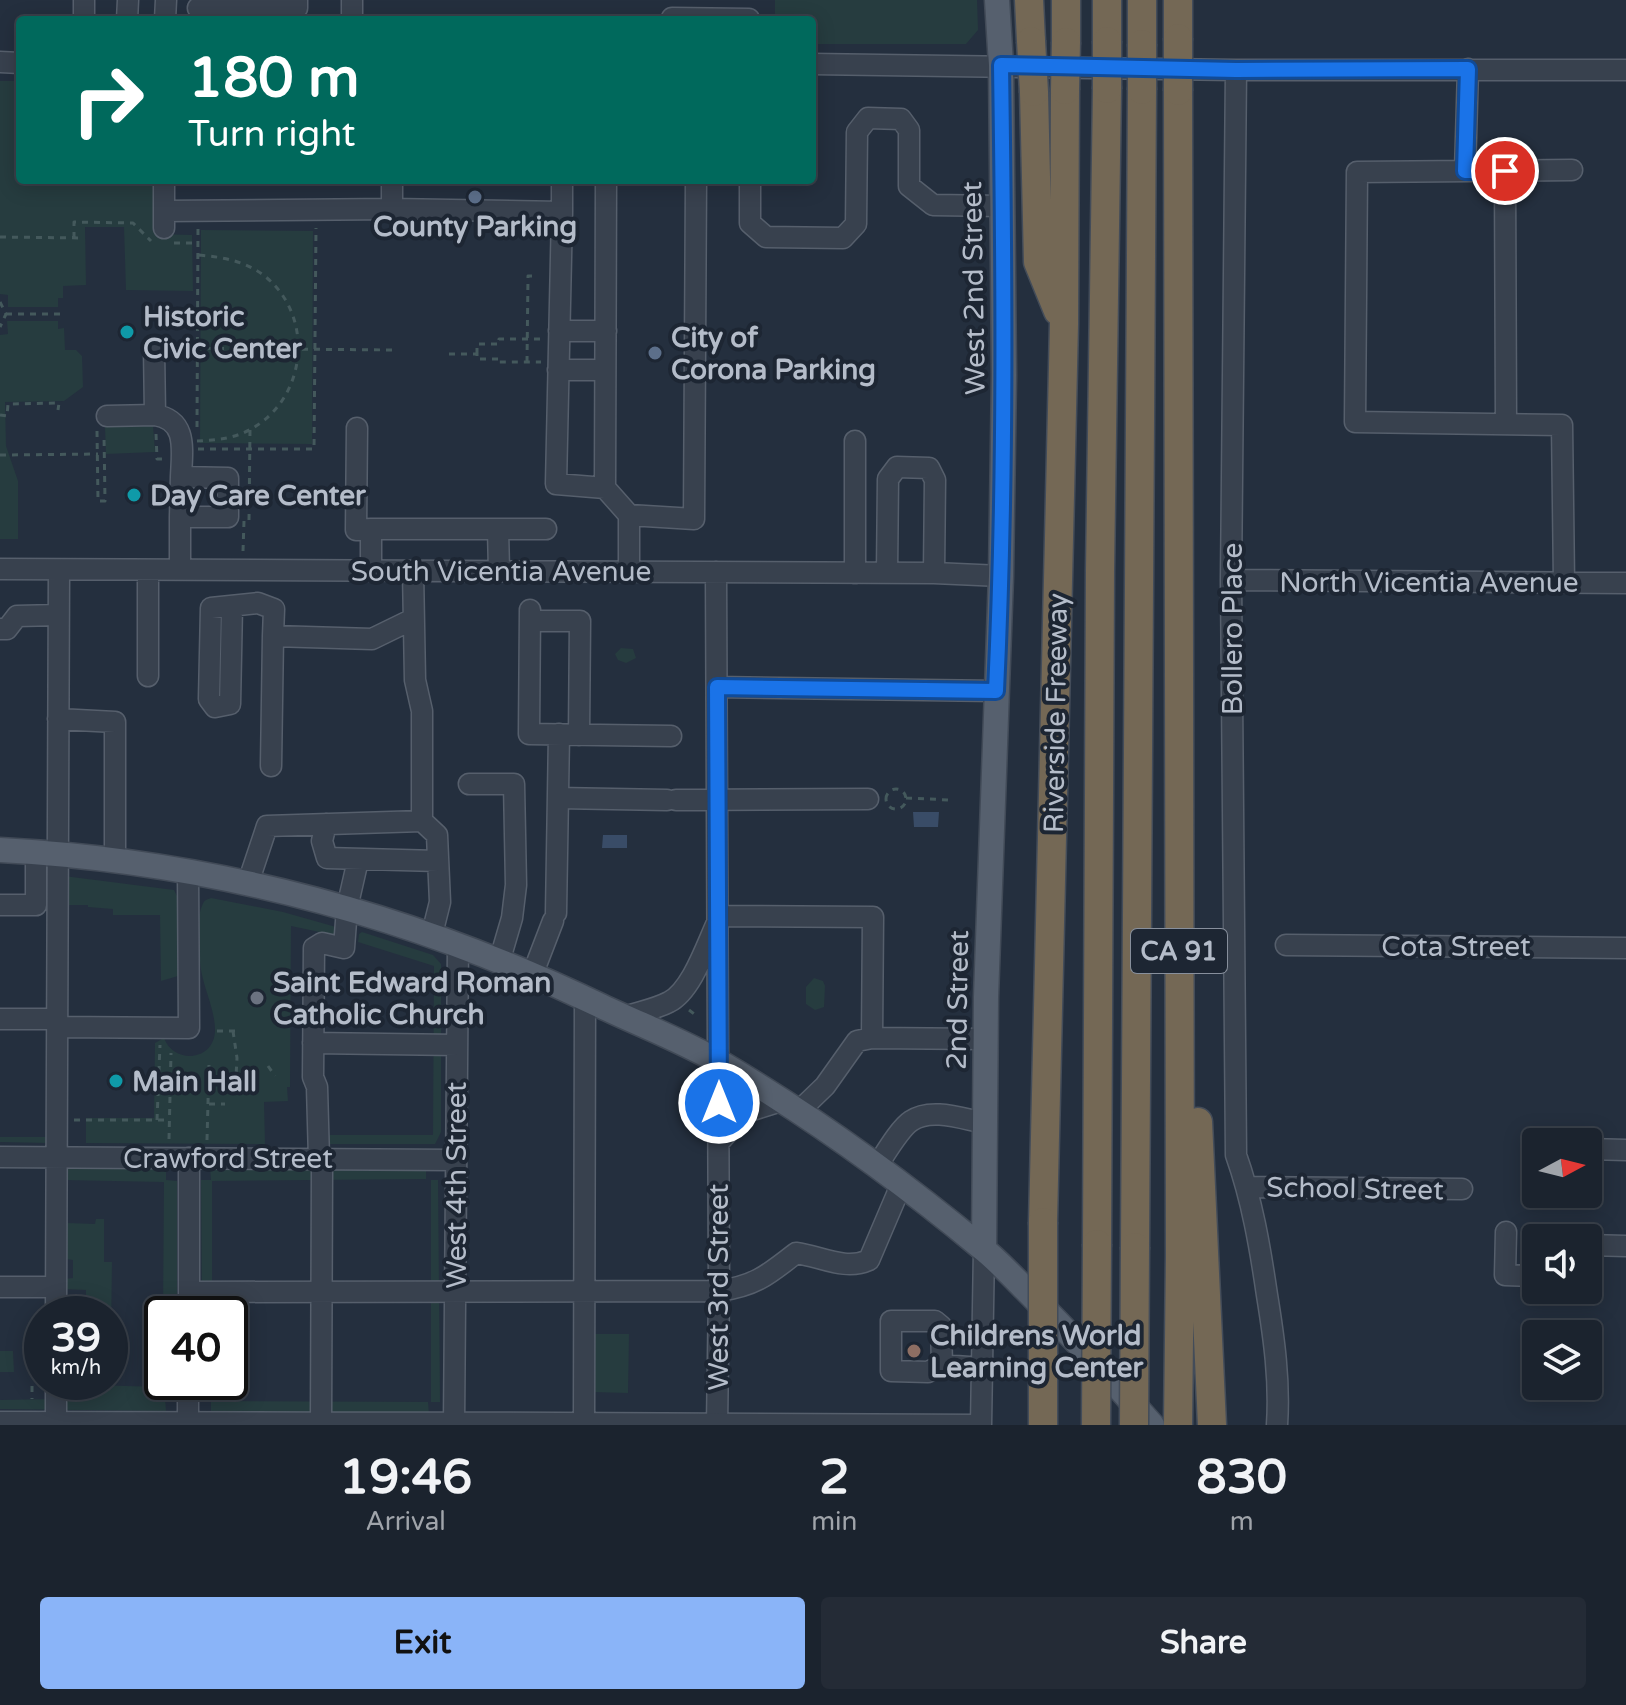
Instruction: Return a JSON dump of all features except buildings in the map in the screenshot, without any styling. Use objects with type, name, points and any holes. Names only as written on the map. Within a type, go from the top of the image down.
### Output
[{"type":"highway","points":[[1029,0],[1038,262],[1064,324]]},
{"type":"highway","name":"Riverside Freeway","points":[[1043,1425],[1043,1222],[1064,324],[1066,0]]},
{"type":"highway","points":[[1096,1425],[1100,587],[1109,65],[1107,0]]},
{"type":"highway","points":[[1134,1425],[1142,0]]},
{"type":"highway","name":"CA 91","points":[[1178,0],[1178,1425]]},
{"type":"highway","points":[[1178,645],[1212,1425]]},
{"type":"main road","name":"West 2nd Street","points":[[997,0],[1001,65],[1004,375],[1001,576]]},
{"type":"main road","name":"2nd Street","points":[[984,1249],[986,1039],[1001,576]]},
{"type":"main road","points":[[0,850],[115,860],[188,872],[248,883],[347,908],[500,959],[719,1062],[877,1166],[984,1249],[1073,1336],[1152,1425]]},
{"type":"street","points":[[198,8],[245,4],[297,8],[297,0]]},
{"type":"street","points":[[672,13],[705,16]]},
{"type":"street","points":[[816,64],[1109,65],[1236,70],[1626,70]]},
{"type":"street","points":[[1465,171],[1468,69]]},
{"type":"street","name":"Bollero Place","points":[[1236,70],[1231,580],[1236,1155],[1247,1187],[1275,1345],[1277,1425]]},
{"type":"street","points":[[750,184],[750,223],[766,237],[843,238],[856,224],[857,132],[868,118],[901,119],[909,130],[909,186],[933,205],[1001,206]]},
{"type":"street","points":[[1564,582],[1562,425],[1355,422],[1357,172],[1572,170]]},
{"type":"street","points":[[1505,171],[1506,424]]},
{"type":"street","points":[[162,231],[164,184]]},
{"type":"street","points":[[392,184],[392,209]]},
{"type":"street","points":[[562,184],[550,334],[556,484],[605,488]]},
{"type":"street","points":[[606,184],[605,488],[629,515],[629,572]]},
{"type":"street","points":[[629,515],[694,519],[696,184]]},
{"type":"street","points":[[162,231],[198,211],[392,209],[562,212]]},
{"type":"street","points":[[550,334],[606,331]]},
{"type":"street","points":[[154,348],[156,420]]},
{"type":"street","points":[[550,366],[605,370]]},
{"type":"street","points":[[105,420],[173,421],[189,440],[181,477],[180,570]]},
{"type":"street","points":[[357,428],[356,530],[546,529]]},
{"type":"street","points":[[855,441],[855,573]]},
{"type":"street","points":[[887,573],[888,479],[897,467],[929,468],[935,480],[934,573]]},
{"type":"street","points":[[180,517],[228,517],[228,478],[181,477]]},
{"type":"street","points":[[371,529],[371,571]]},
{"type":"street","points":[[498,529],[499,571]]},
{"type":"street","name":"South Vicentia Avenue","points":[[0,569],[934,573],[1001,576]]},
{"type":"street","points":[[0,905],[36,905],[47,853],[58,719],[59,570]]},
{"type":"street","points":[[148,570],[148,676]]},
{"type":"street","points":[[413,571],[415,680],[422,711],[422,821]]},
{"type":"street","points":[[531,572],[529,734],[671,736]]},
{"type":"street","name":"West 3rd Street","points":[[716,572],[719,1062],[717,1423]]},
{"type":"street","name":"North Vicentia Avenue","points":[[1231,580],[1626,583]]},
{"type":"street","points":[[232,606],[258,603],[274,609],[271,766]]},
{"type":"street","points":[[530,611],[580,621],[569,734],[558,798],[554,917],[533,973]]},
{"type":"street","points":[[0,629],[7,629],[17,616],[58,615]]},
{"type":"street","points":[[273,636],[372,639],[413,619]]},
{"type":"street","points":[[717,687],[996,691]]},
{"type":"street","points":[[58,719],[115,722],[115,860]]},
{"type":"street","points":[[469,784],[514,784],[516,885],[512,918],[500,959]]},
{"type":"street","points":[[558,798],[868,799]]},
{"type":"street","points":[[248,883],[267,826],[422,821],[437,835],[440,902],[432,934]]},
{"type":"street","points":[[326,824],[322,841],[327,858],[438,861]]},
{"type":"street","points":[[47,853],[57,1023],[56,1296]]},
{"type":"street","points":[[321,1424],[322,1175],[313,1043],[314,948],[322,943],[344,948],[347,908],[358,860]]},
{"type":"street","points":[[0,1019],[189,1028],[188,872]]},
{"type":"street","points":[[625,1017],[669,1002],[679,995],[718,919],[873,917],[872,1038]]},
{"type":"street","name":"West 4th Street","points":[[454,1424],[458,945]]},
{"type":"street","name":"Cota Street","points":[[1286,945],[1626,948]]},
{"type":"street","points":[[584,1422],[585,998]]},
{"type":"street","points":[[719,1142],[746,1112],[790,1106],[825,1086],[857,1041],[872,1038],[986,1039]]},
{"type":"street","points":[[313,1043],[457,1045]]},
{"type":"street","points":[[877,1166],[909,1121],[924,1115],[949,1115],[985,1123]]},
{"type":"street","points":[[1602,1149],[1626,1150]]},
{"type":"street","name":"Crawford Street","points":[[0,1157],[456,1160]]},
{"type":"street","points":[[189,1158],[189,1296]]},
{"type":"street","points":[[189,1292],[719,1291],[758,1282],[774,1273],[796,1253],[859,1265],[869,1260],[901,1185]]},
{"type":"street","name":"School Street","points":[[1247,1187],[1462,1189]]},
{"type":"street","points":[[1506,1232],[1505,1275],[1522,1276]]},
{"type":"street","points":[[1602,1245],[1626,1246]]},
{"type":"street","name":"2nd Street","points":[[981,1425],[984,1249]]},
{"type":"street","points":[[0,1287],[56,1287]]},
{"type":"street","points":[[942,1365],[982,1368]]},
{"type":"street","points":[[56,1400],[56,1424]]},
{"type":"street","points":[[188,1400],[188,1424]]},
{"type":"street","points":[[0,1422],[981,1425]]},
{"type":"path","points":[[189,440],[197,449],[314,449],[317,209]]},
{"type":"path","points":[[156,420],[157,459],[172,459],[189,440],[197,349],[198,211]]},
{"type":"path","points":[[74,238],[74,222],[133,223],[146,238],[162,231],[198,243]]},
{"type":"path","points":[[0,237],[84,238]]},
{"type":"path","points":[[189,440],[232,437],[250,430],[269,415],[286,395],[298,364],[299,349],[290,309],[277,287],[265,276],[235,260],[198,255]]},
{"type":"path","points":[[527,362],[528,276],[535,276]]},
{"type":"path","points":[[0,302],[6,314]]},
{"type":"path","points":[[6,314],[64,314]]},
{"type":"path","points":[[0,327],[6,314]]},
{"type":"path","points":[[550,334],[527,339],[499,339],[499,344],[477,344],[477,359],[550,366]]},
{"type":"path","points":[[154,348],[394,350]]},
{"type":"path","points":[[449,354],[477,354]]},
{"type":"path","points":[[0,415],[9,416],[8,404],[59,403],[58,410]]},
{"type":"path","points":[[0,455],[98,454],[98,501],[105,501],[105,420]]},
{"type":"path","points":[[243,551],[244,521],[249,521],[250,430]]},
{"type":"path","points":[[896,789],[906,798],[904,804],[896,809],[887,799],[888,793],[896,789]]},
{"type":"path","points":[[906,798],[950,800]]},
{"type":"path","points":[[690,1019],[691,1013]]},
{"type":"path","points":[[217,1031],[235,1031],[236,1077]]},
{"type":"path","points":[[156,1042],[160,1046],[157,1120]]},
{"type":"path","points":[[169,1143],[171,1053]]},
{"type":"path","points":[[207,1143],[209,1065]]},
{"type":"path","points":[[268,1066],[275,1076]]},
{"type":"path","points":[[170,1081],[208,1081]]},
{"type":"path","points":[[208,1104],[225,1104]]},
{"type":"path","points":[[74,1107],[74,1121],[169,1120]]},
{"type":"green space","points":[[775,0],[977,0],[978,30],[966,44],[816,44],[816,16],[775,16]]},
{"type":"green space","points":[[0,81],[16,81],[16,184],[156,184],[155,234],[192,235],[193,291],[126,290],[124,227],[85,227],[86,285],[63,286],[63,298],[58,298],[58,307],[8,307],[8,295],[0,294]]},
{"type":"green space","points":[[201,230],[313,231],[312,444],[200,443]]},
{"type":"green space","points":[[7,321],[58,321],[58,329],[64,328],[65,350],[76,350],[82,356],[83,387],[64,401],[5,402],[6,446],[18,481],[18,539],[0,539],[0,335],[8,334]]},
{"type":"green space","points":[[153,426],[155,452],[106,454],[105,427]]},
{"type":"green space","points":[[621,648],[633,649],[636,658],[626,663],[618,660],[615,654]]},
{"type":"green space","points":[[64,876],[174,890],[180,902],[178,976],[161,981],[160,915],[113,915],[113,909],[64,905]]},
{"type":"green space","points":[[211,898],[283,912],[336,927],[334,935],[291,926],[288,1101],[264,1102],[265,1144],[86,1143],[86,1118],[154,1118],[155,1043],[164,1038],[176,1052],[193,1056],[202,1053],[213,1040],[215,1023],[202,975],[199,939],[200,912],[204,901]]},
{"type":"green space","points":[[362,932],[433,955],[441,964],[441,1132],[435,1144],[328,1144],[327,1135],[433,1135],[434,966],[358,942]]},
{"type":"green space","points":[[814,978],[823,981],[825,986],[824,1007],[815,1010],[806,1004],[806,987]]},
{"type":"green space","points":[[0,1137],[49,1137],[49,1143],[0,1142]]},
{"type":"green space","points":[[63,1168],[166,1168],[166,1180],[177,1181],[177,1296],[163,1296],[164,1182],[63,1180]]},
{"type":"green space","points":[[210,1168],[426,1168],[426,1179],[212,1181],[212,1296],[202,1296],[201,1180],[211,1180]]},
{"type":"green space","points":[[431,1180],[438,1180],[440,1402],[431,1402]]},
{"type":"green space","points":[[96,1219],[104,1219],[104,1262],[112,1262],[112,1296],[86,1296],[86,1290],[64,1289],[64,1279],[73,1278],[73,1260],[67,1259],[67,1223],[95,1224]]},
{"type":"green space","points":[[594,1334],[629,1334],[628,1393],[593,1392]]},
{"type":"green space","points":[[0,1351],[13,1351],[14,1372],[0,1372]]},
{"type":"green space","points":[[128,1386],[144,1387],[144,1400],[165,1400],[166,1411],[0,1409],[0,1400],[128,1400]]},
{"type":"green space","points":[[203,1400],[428,1402],[429,1414],[211,1412],[211,1402]]},
{"type":"water","points":[[913,812],[939,812],[938,827],[914,827]]},
{"type":"water","points":[[603,835],[627,835],[627,848],[602,848]]},
{"type":"place","name":"County Parking","points":[[475,197]]},
{"type":"place","name":"Historic Civic Center","points":[[127,332]]},
{"type":"place","name":"City of Corona Parking","points":[[655,353]]},
{"type":"place","name":"Day Care Center","points":[[134,495]]},
{"type":"place","name":"Saint Edward Roman Catholic Church","points":[[257,998]]},
{"type":"place","name":"Main Hall","points":[[116,1081]]},
{"type":"place","name":"Childrens World Learning Center","points":[[914,1351]]},
{"type":"route","points":[[719,1103],[717,687],[996,691],[1004,375],[1001,65],[1236,70],[1468,69],[1465,171],[1505,171]]}]
